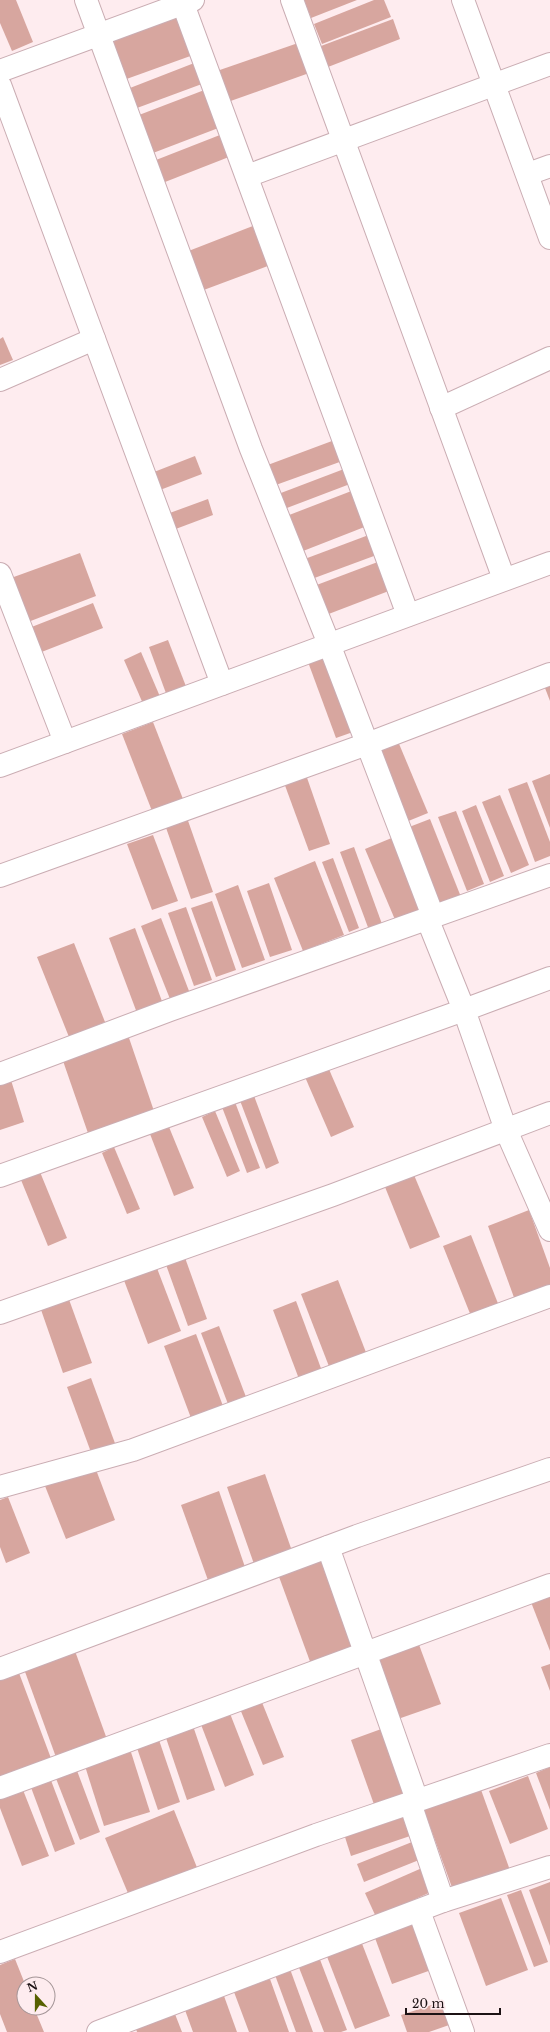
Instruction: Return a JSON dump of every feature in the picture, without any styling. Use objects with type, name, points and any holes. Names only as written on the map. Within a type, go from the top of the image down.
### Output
[{"type":"street","points":[[86,0],[251,449],[329,644],[367,744],[506,1130],[550,1230]]},
{"type":"street","points":[[292,0],[504,579]]},
{"type":"street","points":[[463,0],[493,85],[528,174],[550,238]]},
{"type":"street","points":[[0,71],[188,2],[247,176],[408,615]]},
{"type":"street","points":[[247,176],[343,142],[550,64]]},
{"type":"street","points":[[0,86],[222,684]]},
{"type":"street","points":[[528,174],[550,166]]},
{"type":"street","points":[[0,380],[94,339]]},
{"type":"street","points":[[441,408],[550,358]]},
{"type":"street","points":[[0,766],[550,563]]},
{"type":"street","points":[[2,587],[65,742]]},
{"type":"street","points":[[0,876],[367,744],[550,674]]},
{"type":"street","points":[[0,1074],[170,1010],[550,875]]},
{"type":"street","points":[[0,1176],[550,978]]},
{"type":"street","points":[[0,1313],[333,1194],[550,1114]]},
{"type":"street","points":[[0,1487],[133,1450],[550,1296]]},
{"type":"street","points":[[0,1669],[328,1547],[550,1469]]},
{"type":"street","points":[[328,1547],[414,1802],[443,1902]]},
{"type":"street","points":[[0,1788],[550,1585]]},
{"type":"street","points":[[0,1952],[316,1835],[550,1755]]},
{"type":"street","points":[[98,2032],[443,1902],[550,1867]]},
{"type":"street","points":[[419,1911],[463,2032]]},
{"type":"building","points":[[0,0],[16,0],[33,42],[12,51],[0,23]]},
{"type":"building","points":[[304,0],[357,0],[311,18]]},
{"type":"building","points":[[374,0],[384,0],[391,17],[322,44],[314,24]]},
{"type":"building","points":[[181,13],[196,54],[121,81],[107,40]]},
{"type":"building","points":[[393,19],[400,39],[328,67],[321,46]]},
{"type":"building","points":[[301,42],[312,72],[225,103],[214,72]]},
{"type":"building","points":[[202,60],[210,81],[137,108],[130,88]]},
{"type":"building","points":[[207,89],[221,127],[153,153],[139,115]]},
{"type":"building","points":[[225,133],[234,155],[165,182],[156,160]]},
{"type":"building","points":[[258,224],[273,264],[201,291],[186,252]]},
{"type":"building","points":[[3,337],[13,360],[0,365],[0,339]]},
{"type":"building","points":[[340,438],[348,459],[273,486],[265,466]]},
{"type":"building","points":[[195,456],[202,474],[160,490],[154,472]]},
{"type":"building","points":[[344,469],[350,484],[279,511],[273,496]]},
{"type":"building","points":[[354,490],[367,526],[298,553],[284,517]]},
{"type":"building","points":[[208,499],[213,515],[173,530],[167,514]]},
{"type":"building","points":[[374,533],[382,553],[309,580],[302,560]]},
{"type":"building","points":[[80,553],[96,596],[28,622],[11,578]]},
{"type":"building","points":[[383,560],[394,589],[326,615],[314,586]]},
{"type":"building","points":[[93,603],[103,628],[39,653],[29,628]]},
{"type":"building","points":[[168,640],[187,689],[167,696],[149,647]]},
{"type":"building","points":[[141,652],[161,699],[144,706],[124,660]]},
{"type":"building","points":[[325,656],[353,732],[336,738],[308,662]]},
{"type":"building","points":[[550,686],[550,701],[545,688]]},
{"type":"building","points":[[153,722],[183,799],[152,811],[122,734]]},
{"type":"building","points":[[397,739],[428,813],[401,824],[370,750]]},
{"type":"building","points":[[305,772],[330,844],[309,851],[283,780]]},
{"type":"building","points":[[550,774],[550,828],[532,781]]},
{"type":"building","points":[[527,782],[550,842],[550,856],[535,862],[508,789]]},
{"type":"building","points":[[500,795],[529,865],[511,873],[482,802]]},
{"type":"building","points":[[476,805],[504,876],[490,882],[462,811]]},
{"type":"building","points":[[456,811],[484,884],[467,891],[438,817]]},
{"type":"building","points":[[186,815],[213,892],[191,899],[164,822]]},
{"type":"building","points":[[430,819],[461,897],[435,907],[404,829]]},
{"type":"building","points":[[153,835],[178,901],[152,910],[127,844]]},
{"type":"building","points":[[394,837],[425,910],[396,922],[365,849]]},
{"type":"building","points":[[354,847],[382,924],[369,930],[340,852]]},
{"type":"building","points":[[333,858],[359,928],[349,932],[322,862]]},
{"type":"building","points":[[315,861],[344,935],[303,951],[274,878]]},
{"type":"building","points":[[269,883],[292,950],[270,957],[247,891]]},
{"type":"building","points":[[238,885],[265,960],[242,968],[215,894]]},
{"type":"building","points":[[212,901],[236,970],[216,977],[191,908]]},
{"type":"building","points":[[186,907],[212,980],[194,986],[168,913]]},
{"type":"building","points":[[161,918],[189,991],[170,999],[141,926]]},
{"type":"building","points":[[135,928],[163,1004],[137,1013],[109,938]]},
{"type":"building","points":[[74,943],[105,1022],[69,1037],[37,957]]},
{"type":"building","points":[[128,1035],[155,1114],[89,1136],[62,1058]]},
{"type":"building","points":[[328,1067],[354,1127],[331,1137],[305,1077]]},
{"type":"building","points":[[10,1077],[24,1122],[0,1130],[0,1080]]},
{"type":"building","points":[[253,1093],[279,1163],[266,1169],[239,1098]]},
{"type":"building","points":[[235,1102],[260,1168],[247,1173],[222,1107]]},
{"type":"building","points":[[215,1111],[240,1171],[227,1177],[202,1117]]},
{"type":"building","points":[[169,1127],[194,1188],[174,1196],[150,1134]]},
{"type":"building","points":[[114,1147],[140,1209],[127,1214],[102,1153]]},
{"type":"building","points":[[40,1172],[67,1238],[48,1246],[21,1180]]},
{"type":"building","points":[[414,1175],[440,1237],[410,1249],[385,1187]]},
{"type":"building","points":[[529,1210],[550,1268],[550,1290],[516,1303],[488,1226]]},
{"type":"building","points":[[471,1235],[499,1306],[471,1316],[443,1246]]},
{"type":"building","points":[[184,1255],[207,1319],[188,1326],[165,1262]]},
{"type":"building","points":[[155,1263],[181,1331],[148,1344],[122,1275]]},
{"type":"building","points":[[338,1280],[367,1355],[330,1369],[301,1294]]},
{"type":"building","points":[[67,1294],[92,1363],[63,1373],[39,1304]]},
{"type":"building","points":[[296,1301],[322,1371],[299,1379],[273,1310]]},
{"type":"building","points":[[219,1326],[246,1397],[228,1404],[201,1333]]},
{"type":"building","points":[[196,1334],[223,1406],[191,1418],[164,1346]]},
{"type":"building","points":[[91,1378],[116,1446],[92,1455],[67,1387]]},
{"type":"building","points":[[95,1467],[115,1520],[66,1539],[45,1486]]},
{"type":"building","points":[[265,1474],[292,1551],[254,1564],[227,1487]]},
{"type":"building","points":[[219,1491],[246,1570],[209,1583],[181,1505]]},
{"type":"building","points":[[8,1497],[30,1553],[6,1563],[0,1547],[0,1500]]},
{"type":"building","points":[[324,1556],[360,1649],[312,1667],[278,1574]]},
{"type":"building","points":[[550,1589],[550,1651],[529,1597]]},
{"type":"building","points":[[418,1642],[441,1704],[398,1719],[375,1658]]},
{"type":"building","points":[[75,1651],[108,1742],[57,1760],[24,1669]]},
{"type":"building","points":[[550,1664],[550,1691],[541,1667]]},
{"type":"building","points":[[19,1673],[52,1761],[0,1779],[0,1680]]},
{"type":"building","points":[[259,1695],[284,1757],[263,1765],[238,1704]]},
{"type":"building","points":[[229,1711],[254,1775],[225,1787],[200,1722]]},
{"type":"building","points":[[192,1723],[215,1790],[187,1800],[164,1732]]},
{"type":"building","points":[[384,1728],[410,1798],[376,1810],[351,1740]]},
{"type":"building","points":[[159,1740],[180,1802],[158,1810],[137,1748]]},
{"type":"building","points":[[130,1749],[150,1812],[104,1826],[84,1763]]},
{"type":"building","points":[[550,1767],[550,1810],[536,1773]]},
{"type":"building","points":[[76,1768],[100,1832],[80,1840],[55,1776]]},
{"type":"building","points":[[49,1775],[75,1844],[55,1852],[29,1782]]},
{"type":"building","points":[[528,1776],[548,1829],[510,1844],[489,1791]]},
{"type":"building","points":[[480,1787],[511,1873],[454,1893],[423,1807]]},
{"type":"building","points":[[23,1790],[49,1856],[22,1866],[0,1808],[0,1799]]},
{"type":"building","points":[[174,1810],[198,1870],[130,1898],[105,1838]]},
{"type":"building","points":[[410,1815],[416,1834],[351,1856],[345,1837]]},
{"type":"building","points":[[417,1840],[424,1858],[364,1882],[357,1864]]},
{"type":"building","points":[[422,1868],[433,1891],[376,1917],[365,1893]]},
{"type":"building","points":[[550,1882],[550,1946],[529,1890]]},
{"type":"building","points":[[521,1890],[548,1962],[534,1967],[507,1895]]},
{"type":"building","points":[[501,1898],[528,1970],[486,1986],[459,1913]]},
{"type":"building","points":[[417,1922],[434,1969],[392,1984],[375,1938]]},
{"type":"building","points":[[361,1941],[390,2016],[355,2029],[326,1954]]},
{"type":"building","points":[[319,1957],[347,2030],[341,2032],[324,2032],[298,1965]]},
{"type":"building","points":[[15,1959],[22,1976],[16,1976],[16,2016],[37,2016],[44,2032],[7,2032],[0,2014],[0,1965]]},
{"type":"building","points":[[290,1969],[313,2032],[296,2032],[275,1975]]},
{"type":"building","points":[[270,1979],[289,2032],[249,2032],[234,1992]]},
{"type":"building","points":[[224,1996],[237,2032],[193,2032],[185,2010]]},
{"type":"building","points":[[444,2001],[452,2024],[429,2032],[407,2032],[401,2015]]},
{"type":"building","points":[[173,2009],[182,2032],[137,2032],[134,2023]]}]
